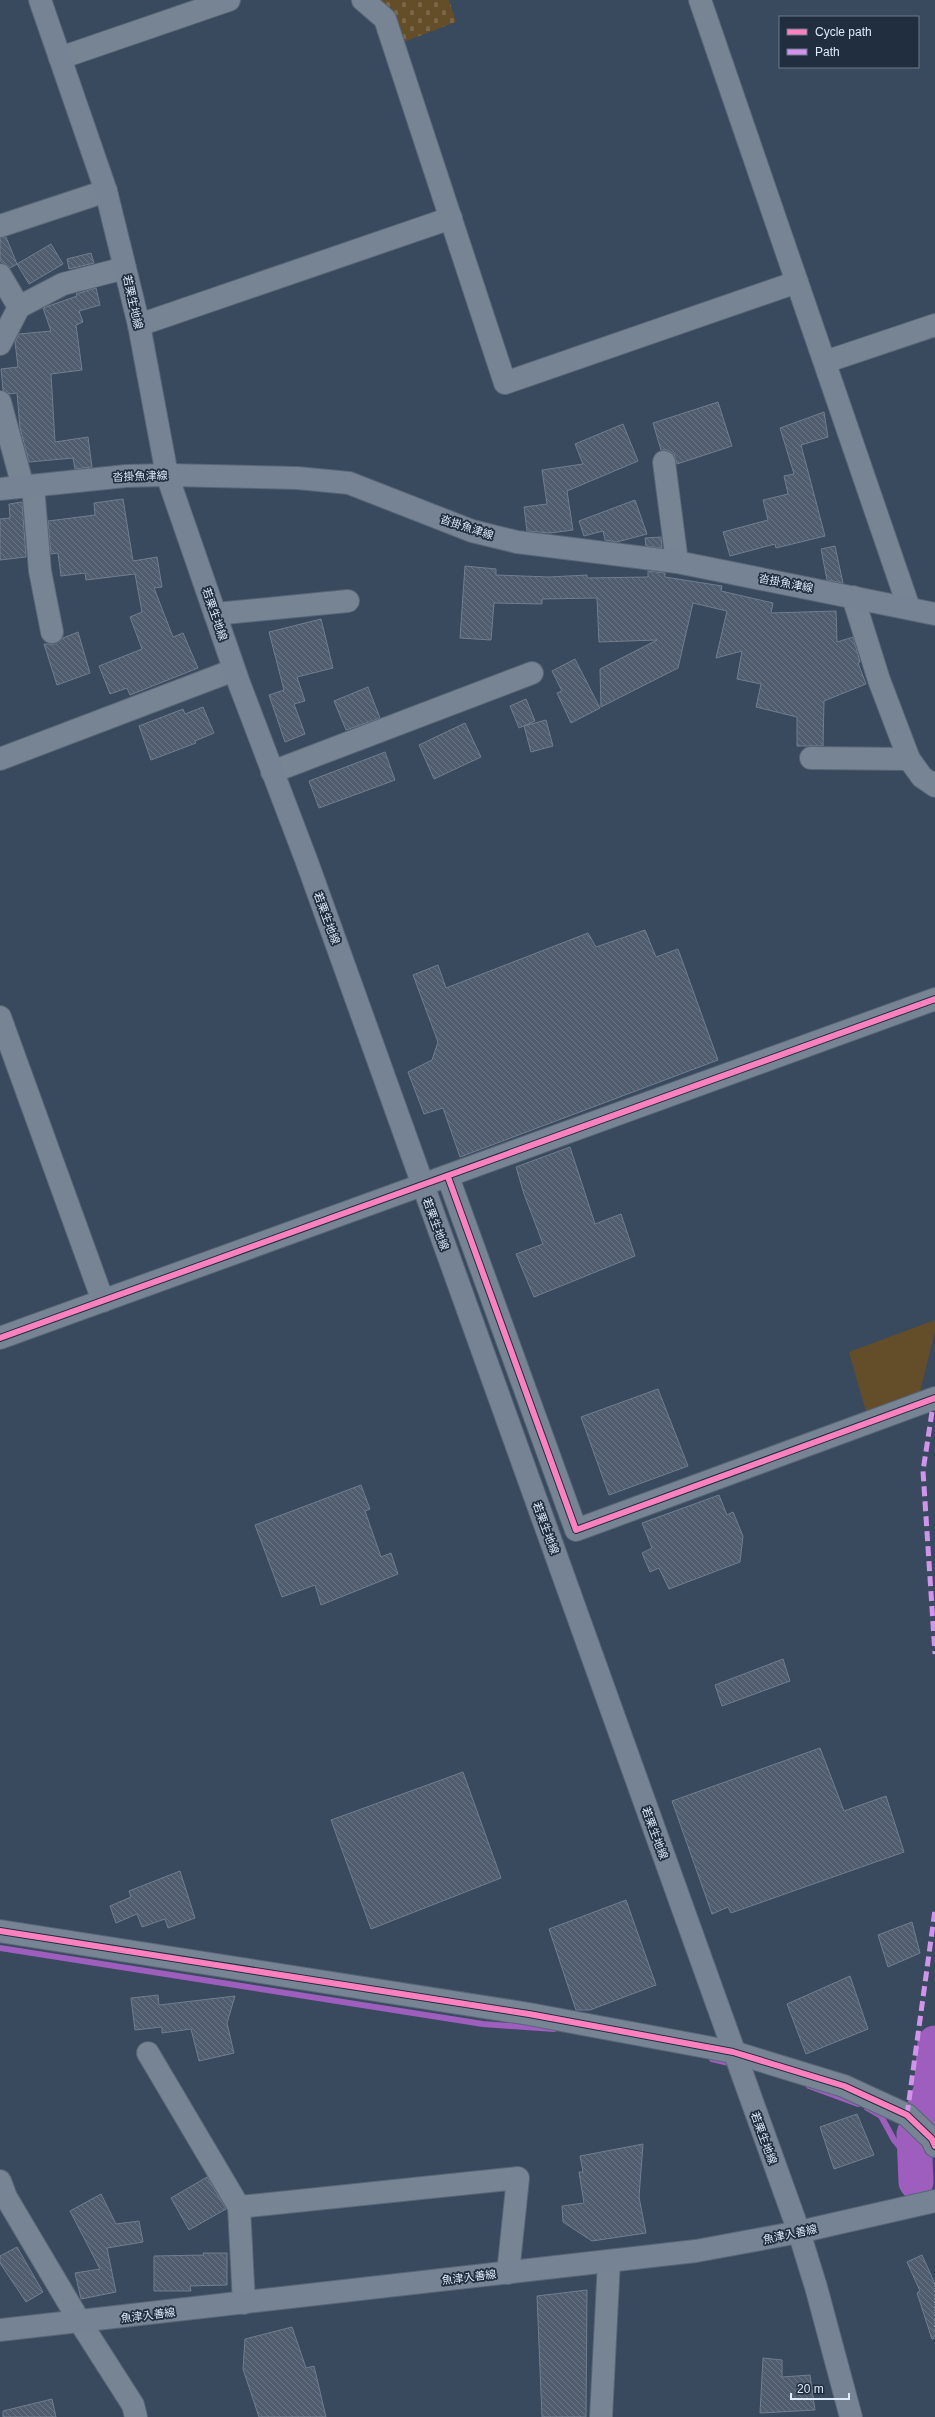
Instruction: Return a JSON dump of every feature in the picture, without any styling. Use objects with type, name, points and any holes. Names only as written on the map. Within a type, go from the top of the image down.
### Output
[{"type":"main road","name":"若栗生地線","points":[[40,0],[106,191],[138,325],[167,475],[234,670],[422,1186],[799,2232],[816,2287],[851,2417]]},
{"type":"main road","name":"沓掛魚津線","points":[[0,489],[126,476],[167,475],[297,478],[349,483],[472,531],[517,542],[678,562],[935,614]]},
{"type":"main road","name":"魚津入善線","points":[[0,2330],[696,2251],[799,2232],[935,2201]]},
{"type":"street","points":[[60,58],[229,0]]},
{"type":"street","points":[[363,0],[385,19],[506,384],[797,282]]},
{"type":"street","points":[[700,0],[909,608]]},
{"type":"street","points":[[0,226],[106,191]]},
{"type":"street","points":[[138,325],[451,218]]},
{"type":"street","points":[[0,344],[19,307],[62,284],[125,268]]},
{"type":"street","points":[[0,275],[19,307]]},
{"type":"street","points":[[825,362],[935,325]]},
{"type":"street","points":[[0,402],[28,486],[40,571],[52,632]]},
{"type":"street","points":[[664,462],[678,562]]},
{"type":"street","points":[[853,597],[879,680],[909,759],[922,777],[935,786]]},
{"type":"street","points":[[215,614],[348,601]]},
{"type":"street","points":[[0,759],[234,670]]},
{"type":"street","points":[[272,772],[532,673]]},
{"type":"street","points":[[811,758],[909,759]]},
{"type":"street","points":[[0,1338],[448,1177],[935,999]]},
{"type":"street","points":[[0,1017],[103,1301]]},
{"type":"street","points":[[448,1177],[576,1530],[934,1404]]},
{"type":"street","points":[[0,1931],[529,2014],[733,2052],[844,2086],[907,2115],[932,2139],[935,2146]]},
{"type":"street","points":[[148,2053],[239,2207],[244,2303]]},
{"type":"street","points":[[239,2207],[518,2178],[508,2273]]},
{"type":"street","points":[[0,2181],[6,2197],[80,2322],[133,2405],[136,2417]]},
{"type":"street","points":[[601,2417],[609,2261]]},
{"type":"green space","points":[[376,0],[449,0],[456,22],[401,43]]},
{"type":"green space","points":[[935,1320],[935,1331],[920,1392],[866,1412],[849,1352]]},
{"type":"building","points":[[6,237],[17,264],[10,268],[0,261],[0,238]]},
{"type":"building","points":[[51,244],[63,264],[29,284],[17,264]]},
{"type":"building","points":[[91,253],[94,263],[69,269],[67,259]]},
{"type":"building","points":[[96,288],[100,305],[79,311],[83,322],[76,325],[82,370],[51,374],[55,442],[88,437],[92,467],[75,469],[73,458],[29,462],[20,428],[17,393],[9,394],[3,390],[1,369],[18,367],[15,342],[19,334],[51,331],[43,308],[77,296],[76,294]]},
{"type":"building","points":[[718,402],[732,446],[677,464],[674,454],[668,450],[661,450],[653,423]]},
{"type":"building","points":[[824,412],[828,437],[801,445],[825,536],[776,548],[775,544],[730,556],[723,532],[768,520],[763,500],[788,494],[784,476],[794,474],[780,428]]},
{"type":"building","points":[[623,424],[638,461],[567,491],[573,530],[550,533],[527,531],[524,507],[547,504],[542,470],[583,464],[575,444]]},
{"type":"building","points":[[123,499],[133,561],[157,557],[162,587],[154,588],[173,637],[183,633],[198,668],[130,695],[127,688],[110,694],[99,666],[142,649],[130,617],[142,612],[135,574],[86,580],[85,573],[61,576],[58,553],[51,554],[48,521],[95,515],[94,503]]},
{"type":"building","points":[[635,500],[647,534],[617,542],[605,540],[603,531],[584,536],[579,521]]},
{"type":"building","points":[[22,502],[26,557],[0,560],[0,519],[10,518],[9,504]]},
{"type":"building","points":[[661,537],[662,548],[646,546],[645,538]]},
{"type":"building","points":[[835,546],[843,583],[827,580],[821,549]]},
{"type":"building","points":[[465,566],[496,569],[496,575],[549,577],[587,575],[587,578],[648,577],[648,571],[665,573],[665,577],[722,586],[721,591],[773,603],[771,613],[836,611],[837,642],[853,637],[860,662],[858,663],[866,684],[824,701],[823,746],[797,746],[797,717],[756,707],[761,684],[737,679],[742,651],[716,658],[727,611],[693,603],[678,668],[601,707],[600,669],[657,640],[599,642],[597,598],[542,599],[542,604],[494,603],[491,640],[460,638]]},
{"type":"building","points":[[321,619],[333,668],[297,677],[305,701],[294,704],[305,734],[285,742],[269,695],[284,690],[269,632]]},
{"type":"building","points":[[78,632],[90,673],[57,685],[44,644],[55,644],[63,638]]},
{"type":"building","points":[[575,659],[600,708],[571,723],[557,693],[562,691],[552,671]]},
{"type":"building","points":[[368,687],[380,718],[346,730],[334,701]]},
{"type":"building","points":[[526,699],[535,721],[519,728],[510,706]]},
{"type":"building","points":[[203,707],[214,733],[195,741],[196,743],[151,760],[139,726],[183,709],[185,714]]},
{"type":"building","points":[[546,720],[553,746],[531,752],[524,726]]},
{"type":"building","points":[[465,723],[481,757],[434,779],[419,745]]},
{"type":"building","points":[[385,752],[395,780],[319,808],[309,781]]},
{"type":"building","points":[[645,930],[656,957],[678,949],[718,1060],[460,1157],[443,1108],[424,1114],[408,1072],[432,1060],[438,1042],[413,975],[438,965],[446,988],[588,933],[596,947]]},
{"type":"building","points":[[570,1147],[595,1224],[621,1214],[635,1256],[534,1297],[516,1254],[543,1244],[524,1194],[516,1167]]},
{"type":"building","points":[[658,1389],[688,1466],[609,1495],[581,1417]]},
{"type":"building","points":[[361,1485],[370,1509],[365,1511],[381,1557],[391,1553],[398,1574],[321,1605],[315,1585],[282,1597],[255,1525]]},
{"type":"building","points":[[719,1495],[727,1515],[733,1512],[743,1536],[740,1562],[669,1589],[659,1568],[650,1572],[642,1553],[652,1548],[642,1523]]},
{"type":"building","points":[[783,1659],[790,1681],[722,1706],[715,1685]]},
{"type":"building","points":[[820,1748],[844,1811],[886,1796],[904,1852],[731,1913],[728,1907],[712,1914],[672,1801]]},
{"type":"building","points":[[463,1772],[501,1878],[371,1929],[331,1820]]},
{"type":"building","points":[[180,1871],[195,1918],[168,1928],[165,1919],[142,1927],[137,1914],[116,1923],[110,1906],[131,1897],[129,1891]]},
{"type":"building","points":[[626,1900],[656,1985],[590,2010],[576,2010],[549,1929]]},
{"type":"building","points":[[912,1922],[920,1953],[888,1967],[878,1935]]},
{"type":"building","points":[[850,1976],[868,2029],[806,2054],[787,2004]]},
{"type":"building","points":[[158,1995],[159,2005],[235,1996],[227,2023],[234,2053],[199,2061],[191,2029],[162,2033],[162,2027],[135,2030],[131,1998]]},
{"type":"building","points":[[857,2114],[874,2155],[834,2169],[820,2127]]},
{"type":"building","points":[[643,2144],[639,2197],[646,2233],[592,2241],[563,2222],[562,2206],[584,2203],[579,2172],[583,2172],[580,2156]]},
{"type":"building","points":[[207,2177],[226,2209],[189,2230],[171,2198]]},
{"type":"building","points":[[101,2194],[116,2224],[139,2221],[143,2242],[107,2248],[116,2292],[81,2299],[75,2273],[100,2269],[70,2211]]},
{"type":"building","points":[[17,2247],[43,2292],[26,2302],[0,2263],[0,2256]]},
{"type":"building","points":[[203,2253],[227,2253],[227,2285],[190,2286],[191,2291],[154,2291],[154,2256],[204,2255]]},
{"type":"building","points":[[922,2255],[935,2284],[935,2338],[932,2339],[917,2293],[920,2291],[907,2262]]},
{"type":"building","points":[[587,2290],[586,2417],[542,2417],[537,2296]]},
{"type":"building","points":[[292,2327],[306,2368],[314,2366],[326,2417],[259,2417],[243,2369],[245,2339]]},
{"type":"building","points":[[763,2358],[782,2360],[782,2377],[810,2375],[815,2410],[760,2413]]},
{"type":"building","points":[[52,2399],[56,2417],[3,2417],[3,2411]]},
{"type":"waterway","points":[[0,1948],[483,2024],[554,2029]]},
{"type":"waterway","points":[[916,2182],[914,2134],[931,2090],[935,2043]]},
{"type":"waterway","points":[[712,2059],[733,2064]]},
{"type":"waterway","points":[[809,2086],[858,2104]]},
{"type":"waterway","points":[[867,2108],[881,2116],[894,2140],[915,2165]]},
{"type":"marked path","points":[[932,1412],[923,1471],[935,1654]]},
{"type":"marked path","points":[[907,2115],[935,1910]]},
{"type":"cycle path","points":[[0,1338],[935,999]]},
{"type":"cycle path","points":[[448,1177],[576,1530],[935,1398]]},
{"type":"cycle path","points":[[0,1931],[529,2014],[733,2052],[844,2086],[907,2115],[932,2139],[935,2146]]}]
